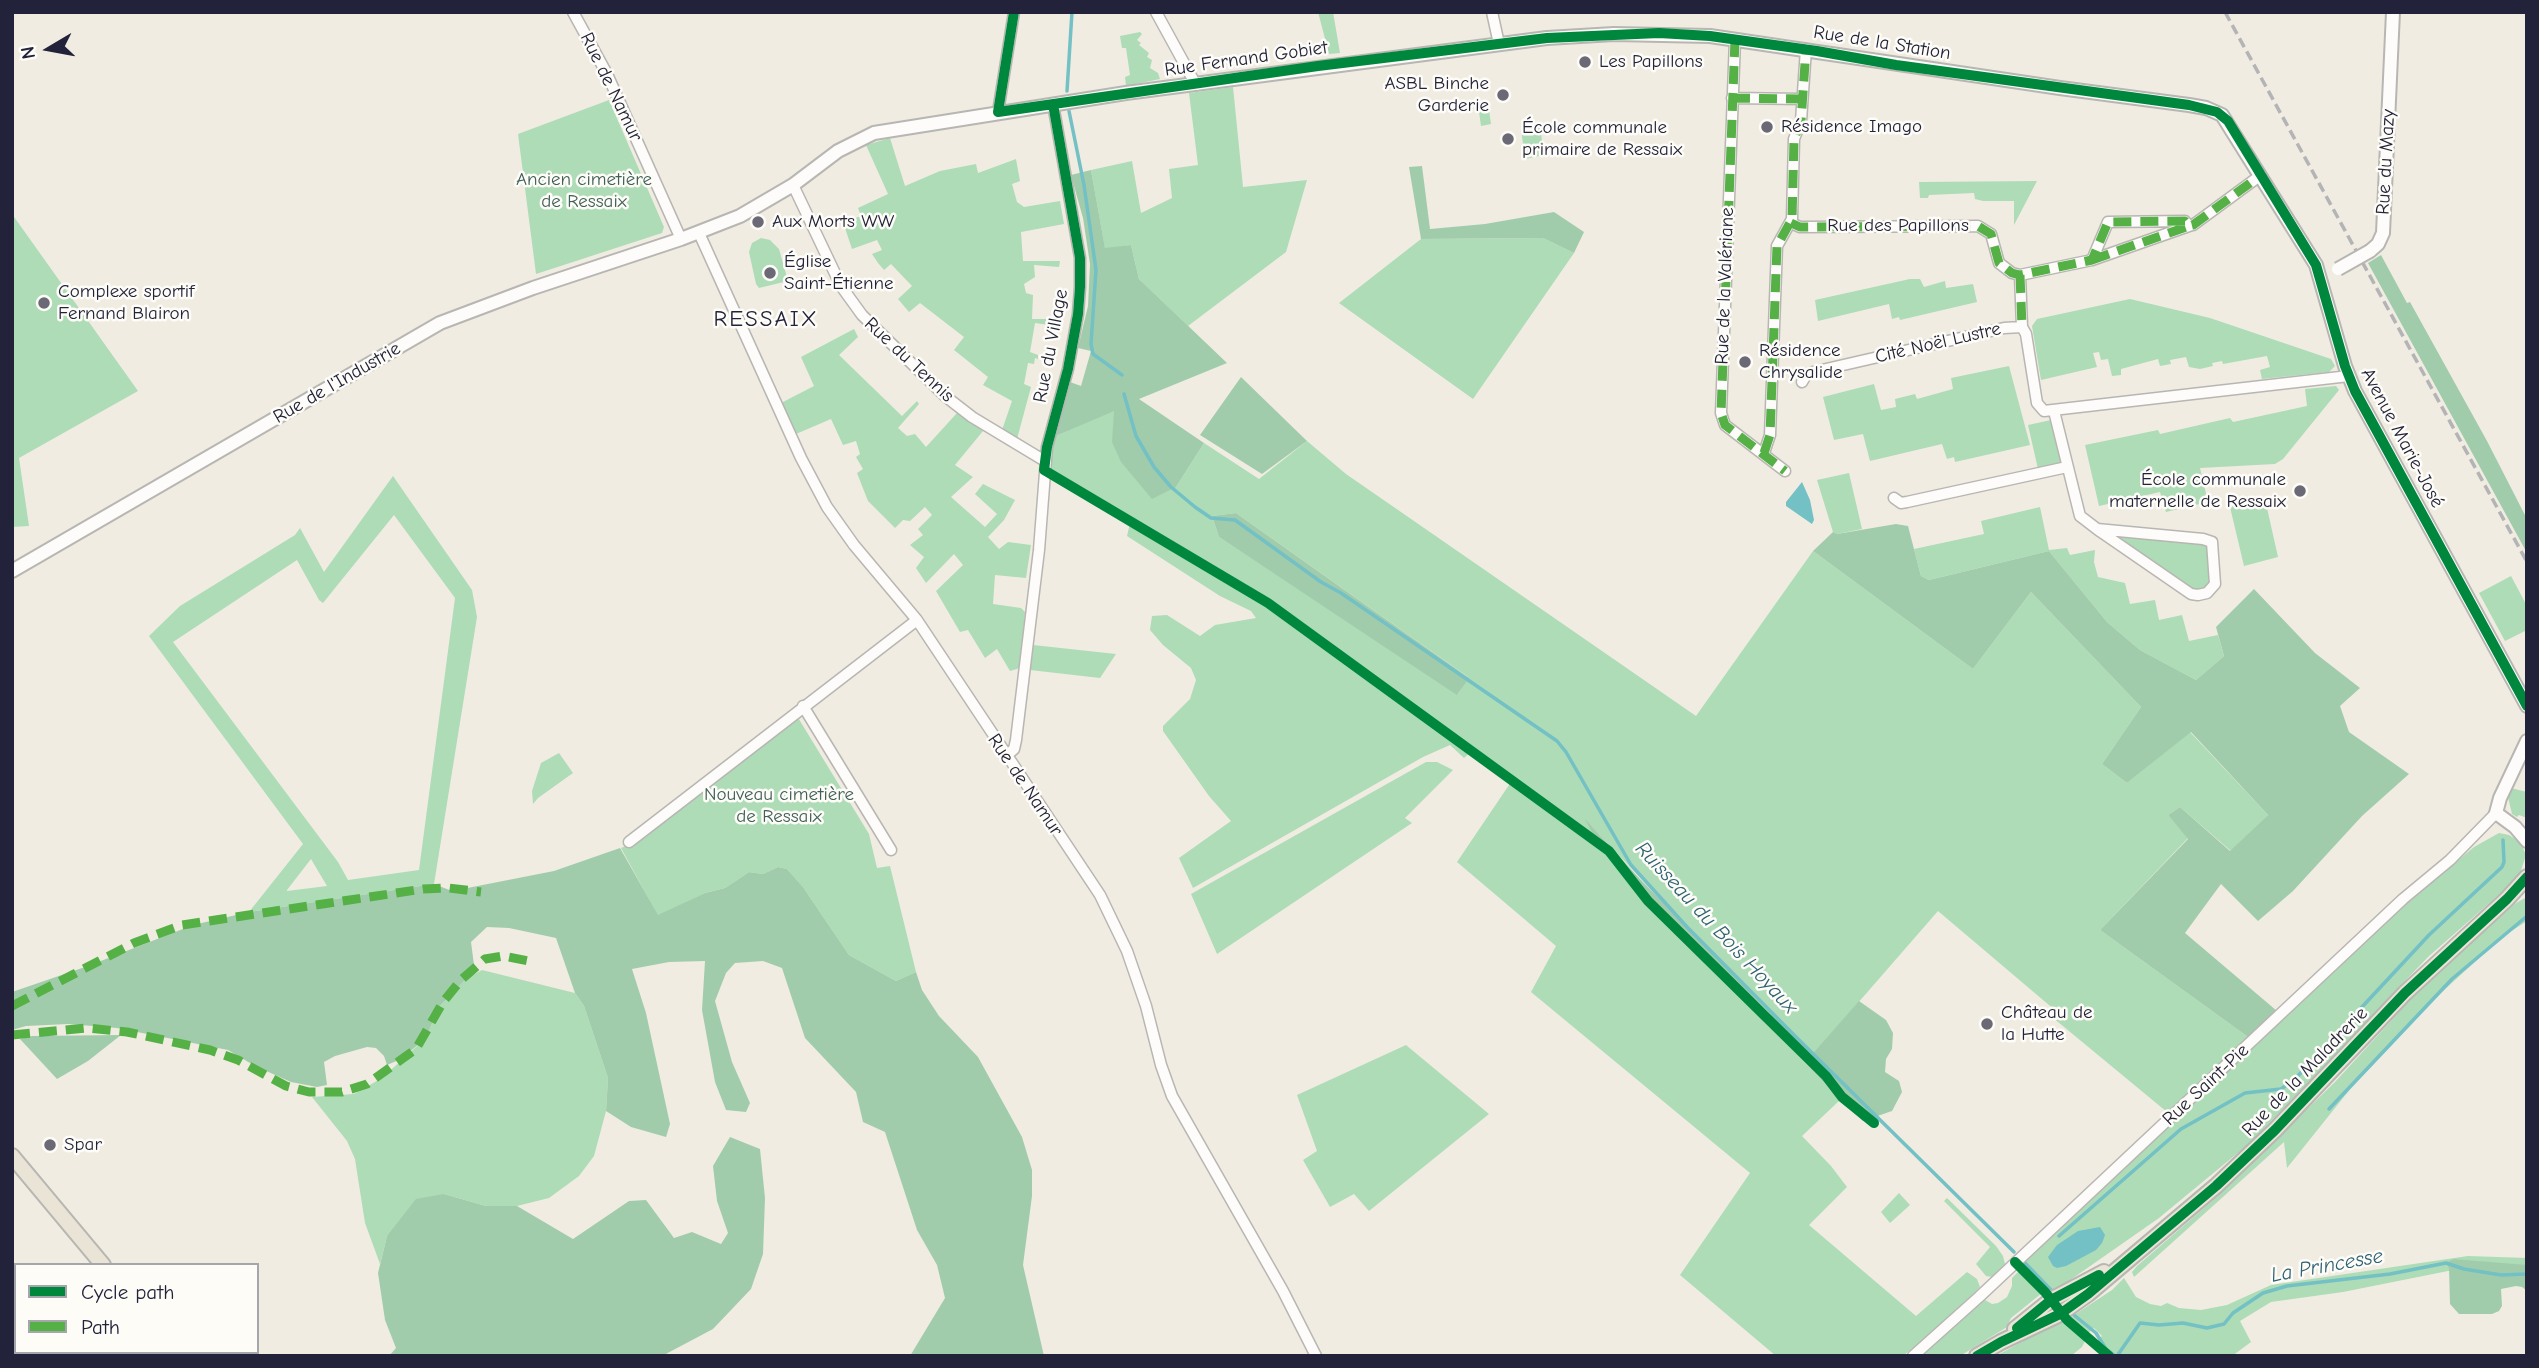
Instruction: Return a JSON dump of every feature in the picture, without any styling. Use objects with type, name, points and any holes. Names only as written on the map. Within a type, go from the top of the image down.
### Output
[{"type":"main road","name":"Rue de la Maladrerie","points":[[1977,1356],[2060,1314],[2088,1294],[2216,1186],[2275,1130],[2413,984],[2507,899],[2527,877]]},
{"type":"main road","name":"Rue de la Maladrerie","points":[[2507,899],[2527,889]]},
{"type":"main road","points":[[12,1156],[101,1263]]},
{"type":"street","name":"Rue de Namur","points":[[573,12],[607,74],[681,239]]},
{"type":"street","points":[[998,112],[1014,12]]},
{"type":"street","points":[[1156,12],[1196,85]]},
{"type":"street","points":[[1492,12],[1499,44]]},
{"type":"street","name":"Rue du Mazy","points":[[2322,278],[2371,251],[2383,233],[2393,12]]},
{"type":"street","name":"Rue de la Station","points":[[1499,44],[1606,34],[1659,33],[1735,39],[2217,111]]},
{"type":"street","name":"Rue de la Valériane","points":[[1735,39],[1721,413],[1725,425],[1786,471]]},
{"type":"street","name":"Rue Fernand Gobiet","points":[[681,239],[740,216],[793,185],[838,152],[874,133],[998,112],[1318,66],[1499,44]]},
{"type":"street","points":[[1764,453],[1769,435],[1777,246],[1791,223],[1794,139],[1801,121],[1806,49]]},
{"type":"street","points":[[1732,98],[1802,99]]},
{"type":"street","name":"Rue du Village","points":[[1006,756],[1014,749],[1017,737],[1039,550],[1045,466],[1068,369],[1080,287],[1080,258],[1053,104]]},
{"type":"street","name":"Avenue Marie-José","points":[[2217,111],[2228,121],[2305,244],[2322,278],[2349,376],[2400,476],[2527,706]]},
{"type":"street","points":[[2022,327],[2020,275],[2092,260],[2199,222],[2261,175]]},
{"type":"street","name":"Rue du Tennis","points":[[793,185],[841,286],[862,315],[945,396],[1045,466]]},
{"type":"street","points":[[2092,260],[2108,222],[2185,221],[2189,226]]},
{"type":"street","name":"Rue des Papillons","points":[[1791,223],[1800,226],[1978,226],[1991,234],[1999,263],[2012,273],[2020,275]]},
{"type":"street","name":"Rue de Namur","points":[[699,233],[801,458],[827,507],[854,545],[917,621],[1088,875],[1111,915],[1143,996],[1172,1096],[1283,1291],[1316,1356]]},
{"type":"street","name":"Rue de l'Industrie","points":[[12,570],[440,323],[533,288],[681,239]]},
{"type":"street","name":"Cité Noël Lustre","points":[[1802,382],[1806,375],[1813,372],[2004,328],[2022,327],[2026,334],[2037,403],[2044,411],[2054,411],[2080,516],[2097,529],[2191,594],[2198,596],[2207,593],[2215,584],[2212,542],[2097,529]]},
{"type":"street","points":[[2054,411],[2349,376]]},
{"type":"street","points":[[1894,498],[1901,503],[1907,502],[2067,467]]},
{"type":"street","points":[[629,842],[917,621]]},
{"type":"street","points":[[803,706],[891,850]]},
{"type":"street","points":[[2527,741],[2500,798],[2496,813],[2521,827],[2527,841]]},
{"type":"street","name":"Rue Saint-Pie","points":[[1913,1356],[2403,899],[2450,860],[2496,813]]},
{"type":"green space","points":[[1318,12],[1333,12],[1340,53],[1329,54]]},
{"type":"green space","points":[[1140,32],[1142,34],[1137,40],[1141,43],[1139,45],[1149,53],[1147,57],[1152,60],[1150,68],[1158,73],[1160,79],[1126,86],[1125,77],[1130,75],[1126,48],[1122,48],[1120,36]]},
{"type":"green space","points":[[1233,87],[1243,187],[1307,180],[1286,252],[1188,326],[1139,279],[1131,245],[1105,249],[1091,170],[1132,161],[1141,213],[1172,198],[1169,169],[1198,165],[1189,93]]},
{"type":"green space","name":"Ancien cimetière de Ressaix","points":[[609,100],[664,227],[662,233],[536,274],[518,134]]},
{"type":"green space","points":[[1488,103],[1491,124],[1481,126],[1478,105]]},
{"type":"green space","points":[[1540,126],[1544,155],[1525,159],[1521,129]]},
{"type":"green space","points":[[890,138],[905,186],[940,171],[976,164],[978,173],[1016,159],[1020,181],[1012,184],[1017,202],[1024,207],[1060,201],[1064,224],[1021,232],[1023,261],[1060,261],[1059,267],[1034,265],[1035,277],[1024,284],[1026,293],[1033,295],[1032,319],[1058,319],[1056,326],[1035,323],[1030,352],[1038,355],[1038,359],[1035,358],[1034,364],[1028,363],[1024,384],[1031,387],[1017,439],[1002,430],[1012,401],[983,385],[988,377],[954,350],[964,337],[920,303],[909,312],[898,299],[912,286],[891,264],[884,270],[878,263],[872,254],[882,250],[877,240],[852,249],[843,222],[861,216],[858,208],[888,194],[866,145]]},
{"type":"green space","points":[[1422,166],[1430,229],[1485,224],[1554,212],[1584,232],[1574,253],[1543,238],[1421,239],[1409,167]]},
{"type":"green space","points":[[1091,170],[1105,248],[1131,245],[1139,279],[1227,363],[1139,399],[1204,443],[1176,487],[1152,499],[1121,462],[1112,442],[1114,411],[1056,436],[1070,382],[1081,386],[1091,351],[1078,348],[1088,306],[1090,264],[1083,218],[1071,175]]},
{"type":"green space","points":[[2037,181],[2014,225],[2014,201],[1983,201],[1975,199],[1974,193],[1929,195],[1928,198],[1920,198],[1919,182]]},
{"type":"green space","name":"Complexe sportif Fernand Blairon","points":[[12,214],[138,391],[19,458],[29,526],[12,527]]},
{"type":"green space","points":[[761,238],[770,240],[779,249],[788,281],[759,288],[756,284],[749,252],[752,243]]},
{"type":"green space","points":[[1543,238],[1574,253],[1473,399],[1339,303],[1421,239]]},
{"type":"green space","points":[[2381,255],[2487,441],[2527,519],[2527,553],[2368,263]]},
{"type":"green space","points":[[1920,279],[1924,287],[1945,281],[1946,288],[1973,284],[1977,302],[1900,320],[1899,317],[1892,319],[1889,304],[1818,321],[1815,300]]},
{"type":"green space","points":[[2130,299],[2210,318],[2331,359],[2335,366],[2329,372],[2262,379],[2260,370],[2270,367],[2267,356],[2223,364],[2222,361],[2200,369],[2189,367],[2186,357],[2170,360],[2171,364],[2160,366],[2158,359],[2121,369],[2121,375],[2112,376],[2108,359],[2101,360],[2099,352],[2093,353],[2097,367],[2041,380],[2032,326],[2037,319]]},
{"type":"green space","points":[[854,329],[858,337],[839,355],[902,416],[917,401],[919,404],[898,428],[907,436],[915,434],[926,447],[957,413],[983,431],[955,465],[973,477],[951,497],[985,527],[997,514],[975,494],[983,484],[1015,500],[1004,520],[988,537],[999,549],[1008,542],[1031,545],[1026,578],[995,575],[993,604],[1021,608],[1025,612],[1020,668],[1010,671],[997,649],[985,658],[968,630],[960,632],[936,591],[963,565],[954,554],[926,583],[916,568],[924,557],[910,545],[923,535],[918,529],[932,515],[925,507],[910,521],[903,520],[895,528],[868,501],[857,473],[863,469],[856,457],[860,454],[856,441],[843,445],[831,419],[796,434],[781,403],[814,386],[801,357]]},
{"type":"green space","points":[[2009,366],[2030,445],[1955,462],[1954,457],[1947,459],[1942,444],[1870,461],[1863,434],[1834,440],[1823,397],[1874,384],[1881,410],[1896,407],[1895,399],[1915,394],[1917,399],[1953,389],[1951,378]]},
{"type":"green space","points":[[1241,377],[1307,441],[1262,474],[1200,435]]},
{"type":"green space","points":[[2336,386],[2339,390],[2283,459],[2275,464],[2200,468],[2208,502],[2166,512],[2160,492],[2099,506],[2085,445],[2158,430],[2160,434],[2230,418],[2233,422],[2307,406],[2305,389]]},
{"type":"green space","points":[[1114,410],[1176,487],[1204,443],[1259,479],[1307,441],[1346,474],[1696,716],[1813,551],[1973,669],[2031,592],[2141,707],[2102,764],[2127,783],[2190,732],[2268,815],[2231,851],[2180,807],[2168,815],[2188,838],[2100,930],[2248,1037],[2167,1112],[2052,1017],[2056,1011],[1938,911],[1810,1058],[1587,822],[1595,839],[1840,1100],[1802,1136],[1847,1187],[1809,1225],[1916,1316],[1967,1272],[1977,1279],[1980,1287],[1957,1311],[1903,1356],[1776,1356],[1680,1275],[1750,1173],[1531,992],[1556,946],[1457,862],[1511,782],[1474,749],[1464,758],[1450,745],[1423,757],[1193,888],[1179,858],[1231,821],[1209,796],[1163,731],[1163,726],[1190,699],[1196,680],[1191,668],[1163,645],[1150,630],[1152,616],[1167,615],[1200,636],[1215,625],[1256,618],[1251,611],[1220,596],[1127,536],[1131,519],[1048,474],[1048,463],[1056,436]],"holes":[[[1236,513],[1468,677],[1458,694],[1219,537],[1212,516]]]},
{"type":"green space","points":[[2051,420],[2061,464],[2038,469],[2028,425]]},
{"type":"green space","points":[[1849,473],[1862,529],[1837,534],[1833,532],[1817,480]]},
{"type":"green space","points":[[393,476],[472,590],[477,617],[434,884],[249,912],[303,844],[149,636],[180,606],[295,535],[300,528],[324,572]],"holes":[[[394,515],[455,598],[419,870],[348,880],[338,862],[173,642],[297,560],[323,603]],[[311,859],[327,886],[287,891],[287,890]]]},
{"type":"green space","points":[[2265,499],[2278,557],[2244,566],[2230,507]]},
{"type":"green space","points":[[2040,507],[2049,550],[2067,548],[2070,555],[2095,550],[2094,562],[2098,577],[2125,583],[2130,604],[2155,600],[2159,620],[2182,615],[2189,641],[2218,635],[2224,656],[2196,680],[2140,650],[2107,622],[2049,551],[1929,580],[1921,576],[1914,549],[1984,534],[1981,521]]},
{"type":"green space","points":[[1236,513],[1469,678],[1457,695],[1219,537],[1212,516]]},
{"type":"green space","points":[[1896,524],[1908,526],[1921,576],[1929,580],[2049,551],[2107,622],[2140,650],[2196,680],[2224,656],[2216,627],[2254,589],[2315,653],[2360,688],[2340,706],[2349,732],[2409,774],[2362,816],[2293,891],[2258,921],[2221,884],[2185,933],[2277,1011],[2248,1037],[2100,930],[2188,839],[2168,815],[2180,807],[2230,851],[2268,815],[2191,732],[2127,783],[2102,764],[2141,707],[2031,592],[1973,669],[1813,551],[1833,532],[1837,534]]},
{"type":"green space","points":[[2113,533],[2204,544],[2209,549],[2210,583],[2200,591],[2195,591],[2112,537]]},
{"type":"green space","points":[[2511,576],[2527,606],[2527,630],[2505,641],[2479,593]]},
{"type":"green space","points":[[1033,645],[1116,654],[1100,678],[1030,670]]},
{"type":"green space","name":"Nouveau cimetière de Ressaix","points":[[797,716],[869,834],[877,868],[890,866],[916,972],[896,981],[849,955],[803,887],[787,869],[778,867],[763,874],[749,872],[725,888],[705,893],[658,916],[621,848],[635,842]]},
{"type":"green space","points":[[559,753],[573,773],[533,804],[532,791],[541,763]]},
{"type":"green space","points":[[1426,762],[1437,762],[1453,770],[1405,818],[1412,823],[1217,954],[1191,894]]},
{"type":"green space","points":[[2511,788],[2527,792],[2527,818],[2512,814],[2508,797]]},
{"type":"green space","points":[[1585,819],[1736,977],[1809,1058],[1859,1001],[1886,1020],[1893,1033],[1892,1049],[1886,1059],[1885,1072],[1899,1081],[1902,1092],[1892,1111],[1863,1121],[1840,1100],[1595,839]]},
{"type":"green space","points":[[2499,833],[2509,835],[2521,843],[2526,855],[2519,877],[2428,957],[2251,1142],[2159,1218],[2053,1292],[2024,1260],[2426,884],[2474,847]]},
{"type":"green space","points":[[620,848],[658,915],[705,893],[725,888],[749,872],[763,874],[778,867],[787,869],[803,887],[849,955],[896,981],[916,972],[922,990],[939,1016],[978,1057],[1022,1137],[1032,1170],[1032,1196],[1023,1265],[1044,1356],[910,1356],[945,1298],[937,1265],[917,1230],[885,1132],[863,1122],[856,1092],[805,1038],[782,968],[763,961],[735,963],[726,973],[715,1001],[732,1062],[750,1103],[746,1112],[726,1110],[715,1082],[702,1010],[705,961],[669,962],[632,969],[646,1013],[670,1124],[666,1137],[631,1127],[606,1111],[608,1078],[584,1006],[575,993],[556,938],[509,928],[487,927],[471,942],[474,965],[467,978],[439,1007],[426,1038],[401,1059],[387,1065],[384,1056],[376,1048],[367,1047],[335,1056],[324,1062],[327,1085],[317,1087],[291,1082],[228,1050],[117,1028],[68,1024],[26,1026],[12,1030],[12,992],[193,925],[249,912],[434,884],[452,891],[554,871]]},
{"type":"green space","points":[[2527,897],[2527,921],[2502,937],[2442,992],[2351,1088],[2287,1168],[2284,1142],[2134,1277],[2132,1272],[2137,1266],[2218,1196],[2335,1082],[2413,997],[2465,947],[2516,903]]},
{"type":"green space","points":[[482,970],[575,993],[584,1006],[608,1078],[606,1111],[594,1156],[579,1176],[549,1198],[517,1206],[486,1206],[444,1194],[387,1236],[380,1264],[365,1223],[355,1159],[347,1141],[312,1097],[354,1094],[382,1078],[426,1038],[439,1007],[467,978]]},
{"type":"green space","points":[[121,1035],[88,1061],[57,1079],[20,1039],[32,1036]]},
{"type":"green space","points":[[1406,1045],[1489,1114],[1369,1211],[1354,1194],[1330,1207],[1303,1160],[1317,1151],[1297,1095]]},
{"type":"green space","points":[[730,1137],[760,1149],[765,1198],[763,1254],[751,1289],[713,1329],[662,1356],[389,1356],[396,1348],[385,1320],[378,1273],[387,1236],[416,1199],[444,1194],[486,1206],[517,1206],[573,1239],[629,1201],[646,1200],[674,1238],[692,1232],[721,1244],[728,1233],[717,1201],[713,1166]]},
{"type":"green space","points":[[1899,1193],[1910,1205],[1890,1223],[1881,1212]]},
{"type":"green space","points":[[1947,1198],[2003,1256],[2005,1264],[1992,1277],[1986,1276],[1976,1264],[1990,1247],[1944,1201]]},
{"type":"green space","points":[[2468,1256],[2527,1258],[2527,1273],[2448,1271],[2343,1292],[2271,1302],[2240,1321],[2251,1342],[2232,1356],[2112,1356],[2096,1342],[2102,1336],[2094,1328],[2086,1335],[2068,1319],[2112,1290],[2124,1278],[2136,1297],[2150,1304],[2161,1306],[2167,1303],[2179,1308],[2201,1310],[2227,1305],[2271,1285]]},
{"type":"green space","points":[[2453,1259],[2527,1265],[2527,1291],[2516,1286],[2501,1289],[2502,1306],[2492,1314],[2459,1314],[2450,1304],[2449,1268],[2446,1263]]},
{"type":"green space","points":[[2019,1271],[2042,1293],[2011,1318],[2007,1327],[1960,1356],[1922,1356],[1968,1312],[1985,1300],[1992,1304],[2007,1297],[2012,1278]]},
{"type":"green space","points":[[2060,1321],[2085,1341],[2071,1356],[1996,1356]]},
{"type":"water","points":[[1802,482],[1810,500],[1814,520],[1812,524],[1786,506],[1786,502]]},
{"type":"water","points":[[2100,1227],[2105,1235],[2096,1250],[2066,1266],[2053,1266],[2048,1257],[2057,1245],[2078,1231]]},
{"type":"waterway","name":"Ruisseau du Bois Hoyaux","points":[[1067,91],[1072,12]]},
{"type":"waterway","points":[[1069,111],[1084,185],[1096,270],[1091,344],[1093,354],[1122,375]]},
{"type":"waterway","name":"Ruisseau du Bois Hoyaux","points":[[1124,394],[1136,436],[1154,467],[1171,487],[1195,507],[1211,518],[1235,520],[1321,582],[1557,741],[1631,865],[1687,927],[2014,1252]]},
{"type":"waterway","points":[[2059,1236],[2181,1129],[2245,1093],[2281,1089],[2294,1080],[2429,935],[2502,867],[2503,840]]},
{"type":"waterway","points":[[2329,1109],[2452,979],[2527,916]]},
{"type":"waterway","name":"Ruisseau du Bois Hoyaux","points":[[2025,1263],[2051,1290]]},
{"type":"waterway","name":"La Princesse","points":[[2117,1356],[2140,1323],[2183,1323],[2207,1328],[2224,1324],[2233,1313],[2263,1293],[2287,1286],[2390,1274],[2446,1263],[2501,1275],[2527,1274]]},
{"type":"waterway","points":[[2074,1315],[2096,1333],[2106,1349],[2115,1356]]},
{"type":"railway","points":[[2225,12],[2527,562]]},
{"type":"marked path","points":[[1735,39],[1721,413],[1725,425],[1785,471]]},
{"type":"marked path","points":[[1764,453],[1770,435],[1777,246],[1792,219],[1794,139],[1801,121],[1806,49]]},
{"type":"marked path","points":[[1732,98],[1802,99]]},
{"type":"marked path","points":[[1791,223],[1800,227],[1978,226],[1991,234],[1999,263],[2012,273],[2020,275],[2092,260],[2108,222],[2185,221],[2189,226],[2193,225],[2261,175]]},
{"type":"marked path","points":[[2092,260],[2189,226]]},
{"type":"marked path","points":[[2020,275],[2022,327]]},
{"type":"marked path","points":[[12,1006],[134,943],[182,925],[423,889],[449,888],[481,892]]},
{"type":"marked path","points":[[12,1035],[87,1028],[127,1032],[210,1050],[238,1060],[286,1086],[309,1092],[342,1092],[367,1084],[416,1049],[443,1002],[461,980],[485,959],[503,956],[534,962]]},
{"type":"cycle path","points":[[1014,12],[998,112],[1318,66],[1547,38],[1659,33],[1710,36],[1817,51],[1896,65],[2189,105],[2217,112],[2228,121],[2316,265],[2345,366],[2355,391],[2527,706]]},
{"type":"cycle path","points":[[1053,104],[1080,258],[1080,287],[1068,369],[1047,447],[1044,470],[1268,603],[1609,851],[1648,901],[1826,1076],[1842,1097],[1874,1123]]},
{"type":"cycle path","points":[[1977,1356],[2060,1314],[2088,1294],[2216,1186],[2275,1130],[2405,993],[2507,899],[2527,877]]},
{"type":"cycle path","points":[[2015,1262],[2045,1292],[2067,1320],[2109,1356]]},
{"type":"cycle path","points":[[2017,1328],[2051,1300],[2099,1275]]},
{"type":"place","name":"Les Papillons","points":[[1585,62]]},
{"type":"place","name":"ASBL Binche Garderie","points":[[1503,95]]},
{"type":"place","name":"Résidence Imago","points":[[1767,127]]},
{"type":"place","name":"École communale primaire de Ressaix","points":[[1508,139]]},
{"type":"place","name":"Aux Morts WW","points":[[758,222]]},
{"type":"place","name":"Église Saint-Étienne","points":[[770,273]]},
{"type":"place","name":"Complexe sportif Fernand Blairon","points":[[44,303]]},
{"type":"place","name":"Résidence Chrysalide","points":[[1745,362]]},
{"type":"place","name":"École communale maternelle de Ressaix","points":[[2300,491]]},
{"type":"place","name":"Château de la Hutte","points":[[1987,1024]]},
{"type":"place","name":"Spar","points":[[50,1145]]},
{"type":"district","name":"RESSAIX","points":[[766,319]]}]
